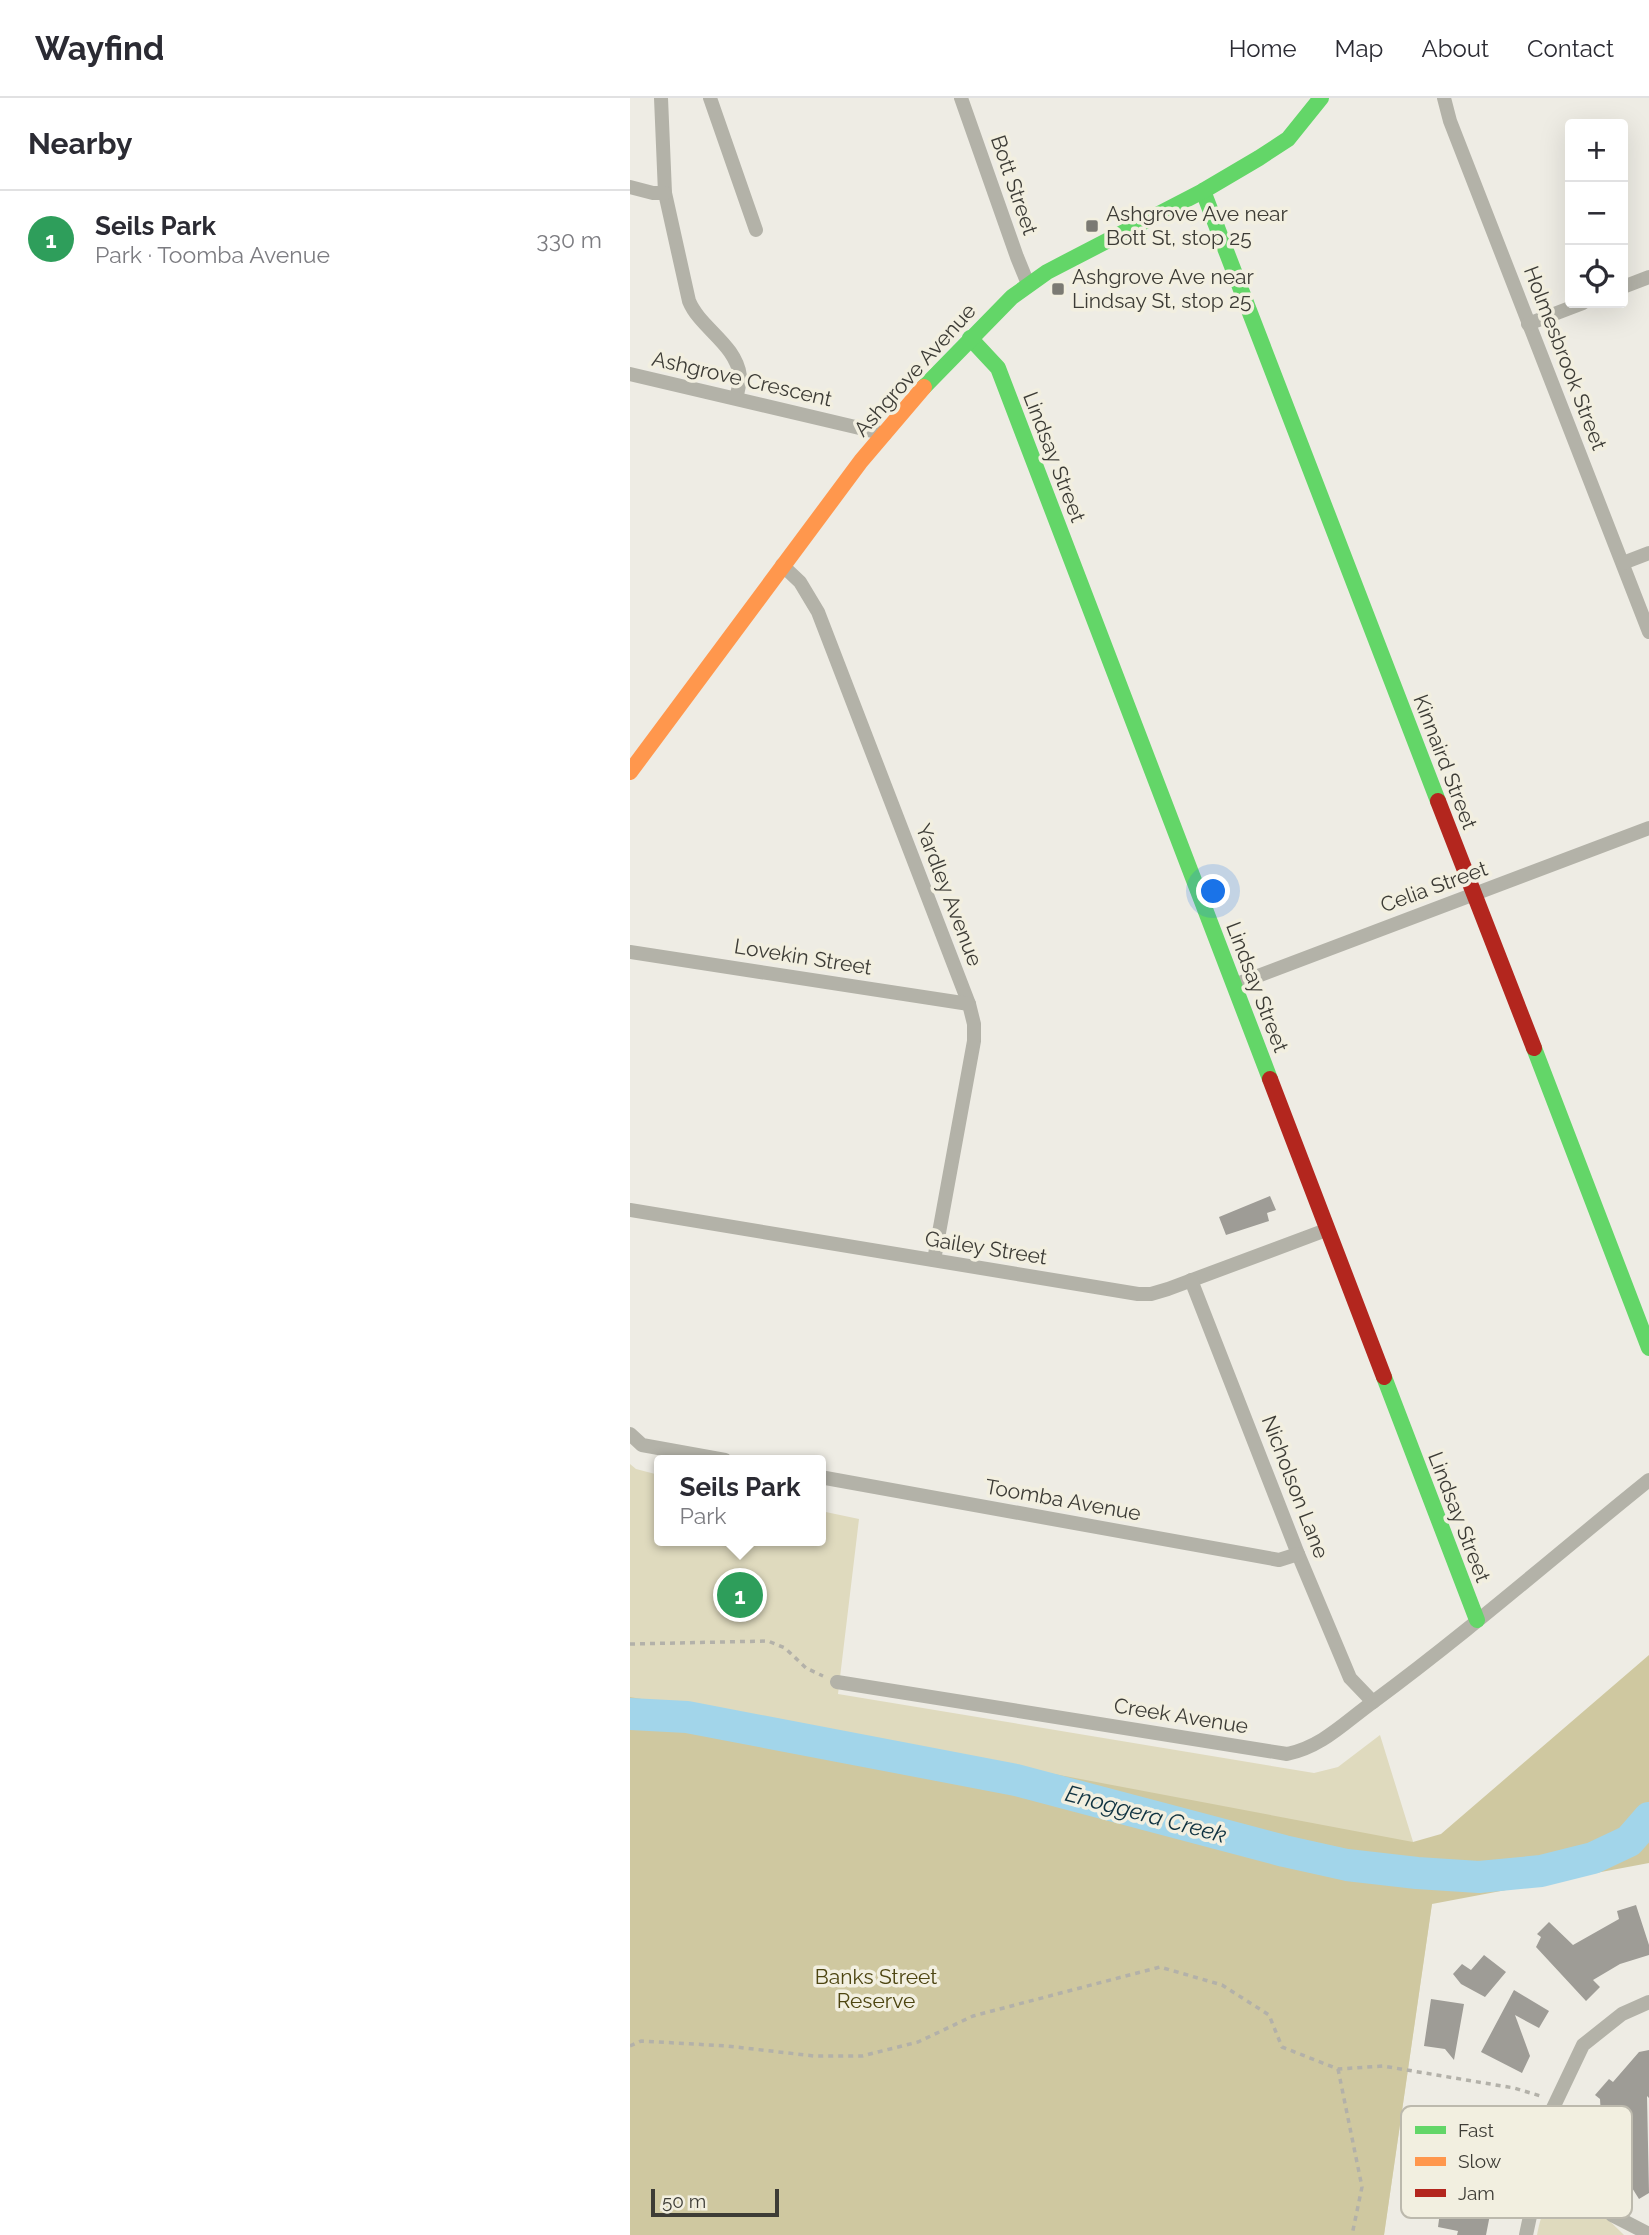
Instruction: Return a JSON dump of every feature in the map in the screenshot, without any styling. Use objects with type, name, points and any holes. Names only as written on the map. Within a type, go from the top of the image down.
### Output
[{"type":"street","points":[[661,98],[666,193],[689,301],[696,314],[732,357],[740,375],[736,398]]},
{"type":"street","points":[[710,98],[756,230]]},
{"type":"street","name":"Bott Street","points":[[961,98],[1028,284]]},
{"type":"street","name":"Ashgrove Avenue","points":[[630,772],[861,461],[914,398],[1012,297],[1047,272],[1203,191],[1288,139],[1321,98]]},
{"type":"street","name":"Holmesbrook Street","points":[[1444,98],[1450,121],[1649,632]]},
{"type":"street","points":[[630,187],[666,193]]},
{"type":"street","name":"Kinnaird Street","points":[[1203,191],[1649,1348]]},
{"type":"street","points":[[1628,285],[1649,277]]},
{"type":"street","points":[[1528,324],[1570,308]]},
{"type":"street","name":"Lindsay Street","points":[[970,338],[998,368],[1476,1620]]},
{"type":"street","name":"Ashgrove Crescent","points":[[630,374],[885,434]]},
{"type":"street","points":[[1623,564],[1649,553]]},
{"type":"street","name":"Yardley Avenue","points":[[782,565],[800,582],[818,612],[969,1004],[974,1024],[974,1041],[934,1260]]},
{"type":"street","name":"Celia Street","points":[[1234,985],[1649,828]]},
{"type":"street","name":"Lovekin Street","points":[[630,952],[969,1004]]},
{"type":"street","name":"Gailey Street","points":[[630,1210],[1138,1294],[1151,1294],[1168,1289],[1326,1230]]},
{"type":"street","name":"Nicholson Lane","points":[[1191,1280],[1298,1555],[1350,1678],[1373,1702]]},
{"type":"street","points":[[630,1434],[642,1445],[697,1455]]},
{"type":"street","name":"Toomba Avenue","points":[[826,1479],[1279,1560],[1298,1555]]},
{"type":"street","name":"Creek Avenue","points":[[837,1682],[1287,1754],[1305,1750],[1320,1743],[1396,1686],[1649,1480]]},
{"type":"street","points":[[1554,2106],[1583,2045],[1622,2014],[1649,2002]]},
{"type":"street","points":[[1618,2218],[1649,2234]]},
{"type":"path","points":[[630,1644],[768,1641],[785,1648],[806,1668],[837,1682]]},
{"type":"path","points":[[630,2046],[641,2041],[727,2046],[814,2056],[862,2056],[918,2042],[973,2016],[1160,1967],[1222,1985],[1269,2015],[1282,2047],[1338,2069],[1383,2066],[1514,2088],[1552,2106]]},
{"type":"path","points":[[1338,2069],[1362,2187],[1352,2235]]},
{"type":"green space","name":"Banks Street Reserve","points":[[630,1464],[636,1469],[654,1474],[654,1546],[826,1546],[826,1512],[859,1519],[838,1694],[1314,1773],[1338,1767],[1380,1735],[1432,1903],[1384,2235],[630,2235]]},
{"type":"green space","name":"Banks Street Reserve","points":[[1649,1655],[1649,1863],[1432,1904],[1384,2235],[630,2235],[630,1697],[827,1731],[1413,1842],[1441,1834]]},
{"type":"green space","points":[[1606,2218],[1624,2235],[1537,2235],[1541,2220]]},
{"type":"building","points":[[1270,1196],[1276,1210],[1267,1213],[1269,1221],[1226,1235],[1219,1217]]},
{"type":"building","points":[[1636,1905],[1649,1945],[1649,1955],[1620,1964],[1593,1980],[1600,1987],[1586,2001],[1536,1947],[1541,1937],[1537,1934],[1549,1922],[1573,1945],[1619,1919],[1617,1911]]},
{"type":"building","points":[[1484,1955],[1506,1972],[1485,1997],[1461,1984],[1453,1974],[1462,1964],[1471,1970]]},
{"type":"building","points":[[1514,1990],[1549,2011],[1539,2028],[1515,2015],[1530,2056],[1522,2073],[1481,2052]]},
{"type":"building","points":[[1431,1999],[1464,2004],[1454,2060],[1445,2049],[1424,2046]]},
{"type":"building","points":[[1649,2050],[1649,2193],[1639,2199],[1632,2188],[1632,2106],[1600,2106],[1600,2099],[1595,2095],[1609,2079],[1613,2082],[1639,2052]]},
{"type":"building","points":[[1439,2218],[1489,2218],[1486,2235],[1457,2235],[1458,2231],[1438,2227]]},
{"type":"waterway","name":"Enoggera Creek","points":[[630,1714],[687,1717],[1016,1780],[1284,1851],[1347,1865],[1417,1873],[1479,1877],[1541,1871],[1593,1858],[1629,1841],[1649,1818]]},
{"type":"traffic: fast","points":[[924,387],[1012,297],[1047,272],[1203,191],[1259,158],[1288,139],[1321,98]]},
{"type":"traffic: fast","points":[[1203,191],[1438,801]]},
{"type":"traffic: fast","points":[[970,338],[998,368],[1270,1079]]},
{"type":"traffic: fast","points":[[1534,1048],[1649,1348]]},
{"type":"traffic: fast","points":[[1384,1377],[1477,1620]]},
{"type":"traffic: slow","points":[[630,772],[861,461],[924,387]]},
{"type":"traffic: jam","points":[[1438,801],[1534,1048]]},
{"type":"traffic: jam","points":[[1270,1079],[1384,1377]]},
{"type":"place","name":"Ashgrove Ave near Bott St, stop 25","points":[[1092,226]]},
{"type":"place","name":"Ashgrove Ave near Lindsay St, stop 25","points":[[1058,289]]},
{"type":"place","name":"Seils Park","points":[[740,1595]]}]
